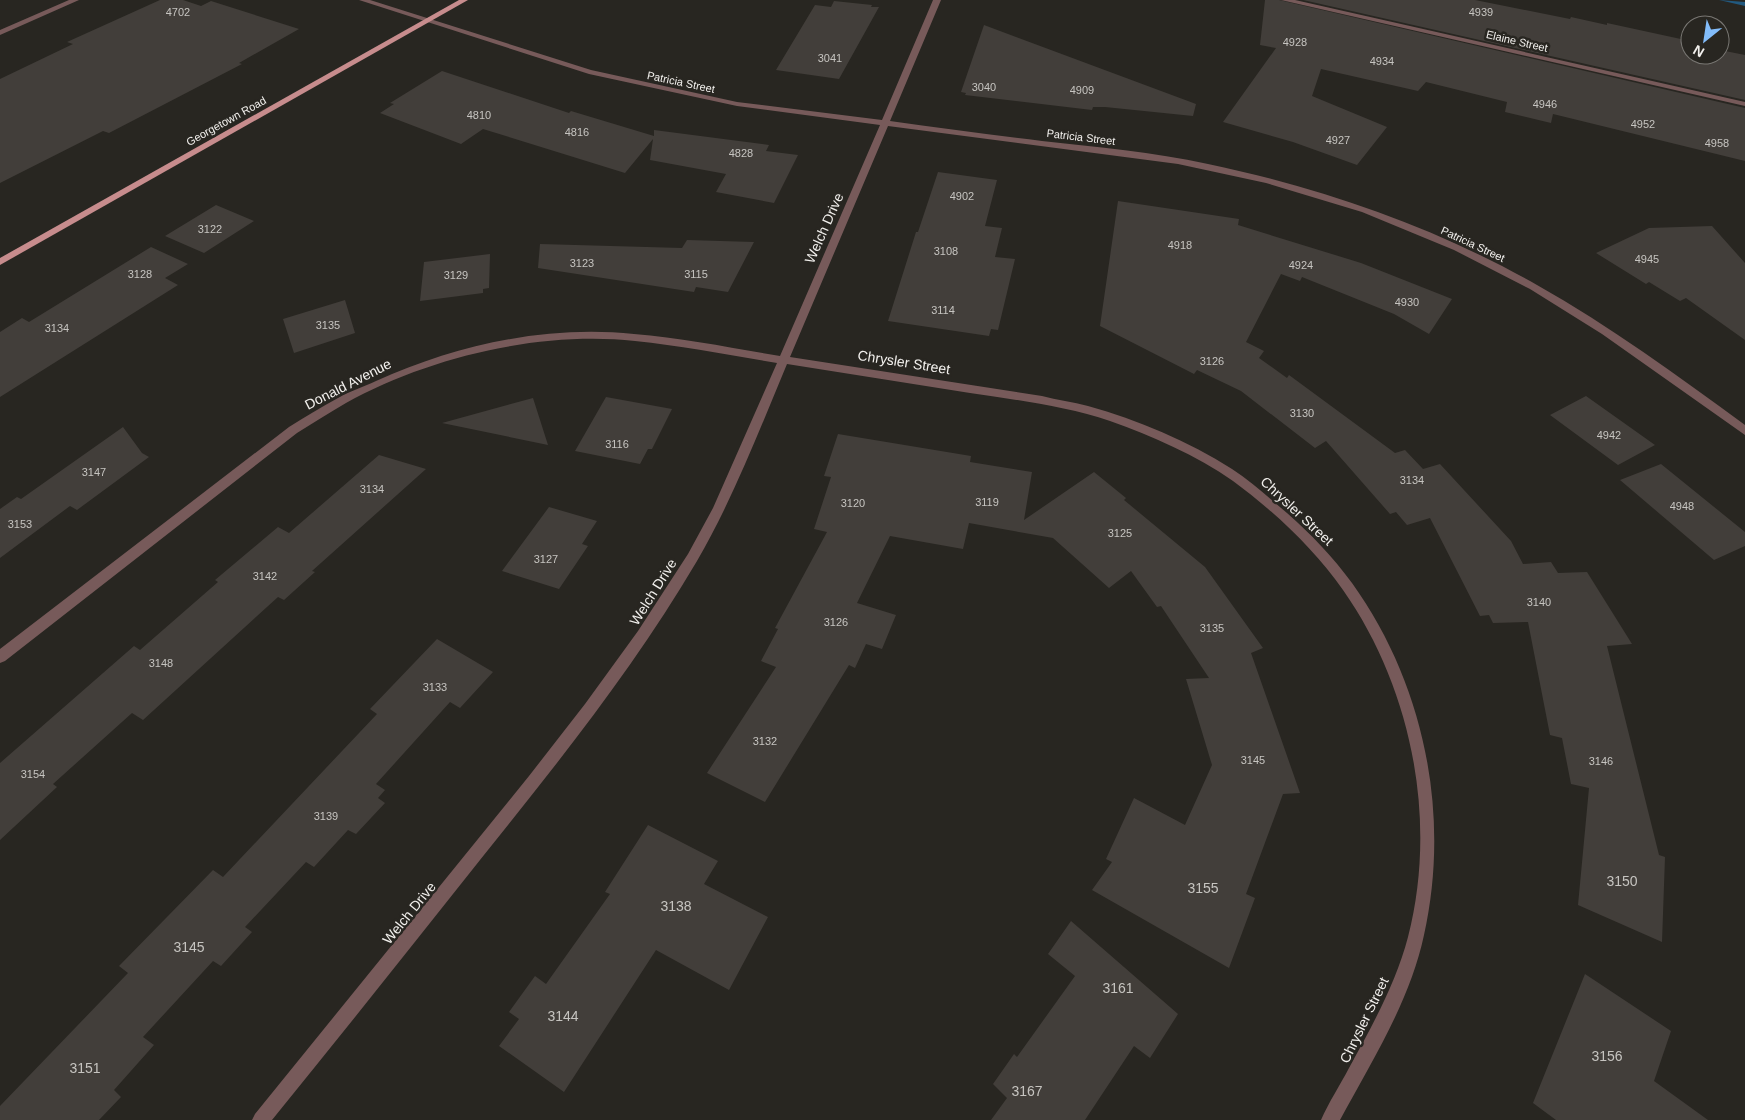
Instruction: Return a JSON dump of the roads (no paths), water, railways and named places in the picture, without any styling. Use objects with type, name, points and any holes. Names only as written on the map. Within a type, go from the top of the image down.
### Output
[{"type":"main road","name":"Georgetown Road","points":[[0,262],[464,0]]},
{"type":"street","points":[[0,33],[75,0]]},
{"type":"street","name":"Patricia Street","points":[[363,0],[612,78],[719,101],[1142,156],[1202,166],[1274,182],[1364,210],[1456,247],[1547,295],[1655,365],[1745,431]]},
{"type":"street","name":"Welch Drive","points":[[261,1120],[553,758],[628,660],[675,586],[721,505],[743,459],[937,0]]},
{"type":"street","name":"Elaine Street","points":[[1285,0],[1745,104]]},
{"type":"street","name":"Donald Avenue","points":[[0,657],[293,430],[344,400],[418,367],[448,357],[509,343],[546,337],[581,335],[634,336],[784,359]]},
{"type":"street","name":"Chrysler Street","points":[[784,359],[1042,400],[1079,408],[1134,425],[1222,469],[1255,492],[1316,548],[1355,597],[1377,636],[1404,695],[1416,741],[1425,788],[1428,859],[1416,937],[1400,984],[1376,1035],[1330,1120]]},
{"type":"waterway","points":[[1723,0],[1745,4]]}]
